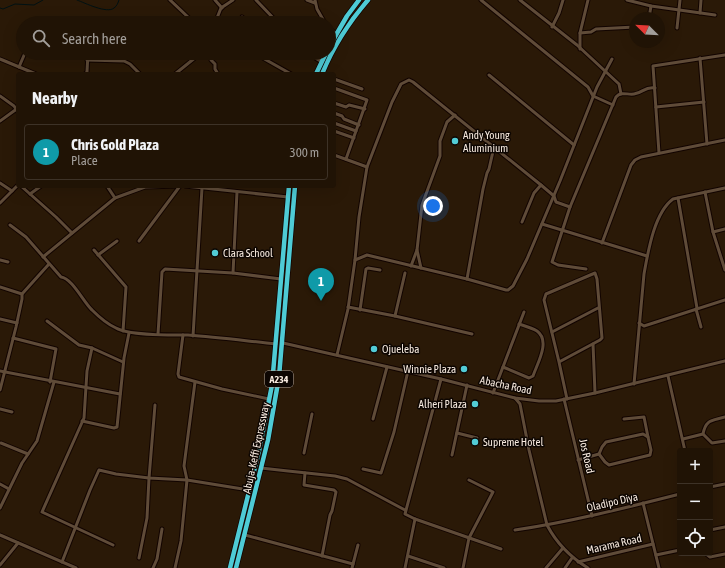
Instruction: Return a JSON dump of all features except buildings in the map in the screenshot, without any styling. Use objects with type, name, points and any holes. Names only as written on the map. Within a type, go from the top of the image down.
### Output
[{"type":"highway","points":[[336,34],[359,0]]},
{"type":"highway","points":[[336,46],[347,28],[368,0]]},
{"type":"highway","points":[[323,72],[328,60]]},
{"type":"highway","points":[[317,72],[322,62]]},
{"type":"highway","name":"Abuja-Keffi Expressway","points":[[230,568],[263,434],[269,399],[276,344],[289,188]]},
{"type":"highway","name":"Abuja-Keffi Expressway","points":[[236,568],[272,422],[279,377],[295,188]]},
{"type":"street","points":[[170,0],[188,16]]},
{"type":"street","points":[[215,0],[222,8]]},
{"type":"street","points":[[218,16],[222,8],[233,0]]},
{"type":"street","points":[[256,0],[271,16]]},
{"type":"street","points":[[307,0],[315,1],[321,16]]},
{"type":"street","points":[[481,0],[588,87],[593,96],[613,105]]},
{"type":"street","points":[[520,0],[580,49],[619,84],[621,94]]},
{"type":"street","points":[[526,5],[527,0]]},
{"type":"street","points":[[552,27],[559,13],[563,0]]},
{"type":"street","points":[[580,49],[580,33],[588,0]]},
{"type":"street","points":[[627,0],[679,11],[715,15]]},
{"type":"street","points":[[677,28],[680,0]]},
{"type":"street","points":[[700,13],[701,0]]},
{"type":"street","points":[[650,12],[651,6]]},
{"type":"street","points":[[580,33],[592,32],[596,29],[629,27]]},
{"type":"street","points":[[659,153],[654,65],[725,55]]},
{"type":"street","points":[[355,260],[367,255],[506,290],[511,288],[527,259],[554,196],[593,96],[612,58]]},
{"type":"street","points":[[700,58],[707,144]]},
{"type":"street","points":[[0,59],[31,72]]},
{"type":"street","points":[[19,67],[22,60]]},
{"type":"street","points":[[87,72],[88,60],[127,62],[138,72]]},
{"type":"street","points":[[177,72],[192,60]]},
{"type":"street","points":[[211,60],[215,64],[217,72]]},
{"type":"street","points":[[266,60],[287,72]]},
{"type":"street","points":[[489,75],[574,145]]},
{"type":"street","points":[[336,80],[362,89]]},
{"type":"street","points":[[337,355],[348,307],[355,260],[359,217],[367,167],[392,102],[401,84],[405,81],[409,80],[413,82],[455,115],[554,196],[556,202],[570,207]]},
{"type":"street","points":[[586,268],[558,265],[552,262],[570,207],[616,97],[621,94],[633,94],[650,87],[655,88]]},
{"type":"street","points":[[336,89],[367,99],[368,101],[346,159]]},
{"type":"street","points":[[0,96],[16,109]]},
{"type":"street","points":[[656,107],[704,102]]},
{"type":"street","points":[[336,104],[346,107],[349,105],[365,109]]},
{"type":"street","points":[[0,121],[16,111]]},
{"type":"street","points":[[336,114],[342,116],[344,119],[359,125]]},
{"type":"street","points":[[411,266],[417,250],[422,205],[440,156],[440,143],[443,132],[448,122],[455,115]]},
{"type":"street","points":[[336,124],[356,131]]},
{"type":"street","points":[[336,132],[354,138]]},
{"type":"street","points":[[602,244],[634,160],[659,153],[725,140]]},
{"type":"street","points":[[467,279],[483,189],[494,147]]},
{"type":"street","points":[[336,156],[367,167]]},
{"type":"street","points":[[0,183],[12,191]]},
{"type":"street","points":[[522,222],[534,193],[541,185]]},
{"type":"street","points":[[0,203],[16,188]]},
{"type":"street","points":[[22,188],[56,217],[72,233]]},
{"type":"street","points":[[30,194],[38,188]]},
{"type":"street","points":[[108,188],[115,198]]},
{"type":"street","points":[[43,256],[115,198],[140,188]]},
{"type":"street","points":[[139,241],[179,188]]},
{"type":"street","points":[[192,336],[202,188],[288,197]]},
{"type":"street","points":[[634,384],[644,274],[647,256],[662,211],[666,204],[673,199],[725,188]]},
{"type":"street","points":[[233,273],[237,192]]},
{"type":"street","points":[[705,192],[713,232],[725,270]]},
{"type":"street","points":[[678,198],[696,308],[701,327]]},
{"type":"street","points":[[542,224],[602,244],[647,256]]},
{"type":"street","points":[[10,225],[26,237],[61,277],[66,279],[91,309],[103,320],[117,329],[129,333],[183,335],[276,344]]},
{"type":"street","points":[[713,232],[725,229]]},
{"type":"street","points":[[98,255],[117,240]]},
{"type":"street","points":[[94,250],[126,287],[123,331]]},
{"type":"street","points":[[417,250],[421,268]]},
{"type":"street","points":[[0,260],[8,262]]},
{"type":"street","points":[[0,390],[17,322],[22,294],[50,264]]},
{"type":"street","points":[[158,334],[163,270],[165,269],[233,273],[281,279]]},
{"type":"street","points":[[360,310],[366,269],[380,270]]},
{"type":"street","points":[[396,316],[405,273]]},
{"type":"street","name":"Jos Road","points":[[592,516],[578,460],[560,362],[544,300],[546,294],[595,273],[597,279],[598,308]]},
{"type":"street","points":[[0,287],[22,294]]},
{"type":"street","points":[[638,332],[644,326],[696,308],[725,300]]},
{"type":"street","points":[[348,307],[396,316],[472,334]]},
{"type":"street","points":[[552,332],[598,308],[602,336],[600,340],[560,362]]},
{"type":"street","points":[[493,393],[524,312]]},
{"type":"street","points":[[0,319],[17,322]]},
{"type":"street","points":[[47,321],[79,345],[92,348],[123,362]]},
{"type":"street","points":[[639,323],[644,326]]},
{"type":"street","points":[[503,367],[529,378],[533,376],[544,345],[544,339],[537,331],[519,324]]},
{"type":"street","points":[[82,421],[116,428],[123,362],[129,333]]},
{"type":"street","points":[[183,335],[178,376],[195,382],[269,399]]},
{"type":"street","points":[[0,508],[28,454],[37,441],[52,382],[56,349],[13,338]]},
{"type":"street","name":"Abacha Road","points":[[283,343],[467,385],[493,393],[538,401],[556,401],[595,394],[725,360]]},
{"type":"street","points":[[593,344],[595,394]]},
{"type":"street","points":[[92,348],[87,371],[84,416],[42,511],[74,528],[113,545]]},
{"type":"street","points":[[373,419],[388,367]]},
{"type":"street","points":[[363,470],[381,473],[394,432],[408,371]]},
{"type":"street","points":[[0,372],[120,394]]},
{"type":"street","points":[[668,376],[684,448]]},
{"type":"street","points":[[441,379],[406,510],[406,515],[502,549]]},
{"type":"street","points":[[175,568],[181,541],[187,480],[184,466],[195,382]]},
{"type":"street","points":[[452,455],[467,385]]},
{"type":"street","points":[[516,398],[520,404],[529,450],[547,525],[552,534],[572,558],[588,568]]},
{"type":"street","points":[[139,558],[147,518],[155,405]]},
{"type":"street","points":[[0,409],[12,412]]},
{"type":"street","points":[[304,453],[312,414]]},
{"type":"street","points":[[599,454],[604,462],[609,464],[650,455],[651,450],[644,417],[624,419]]},
{"type":"street","points":[[703,434],[704,426],[708,422],[725,417]]},
{"type":"street","points":[[457,433],[477,438]]},
{"type":"street","points":[[599,454],[606,442],[643,434],[648,437]]},
{"type":"street","points":[[683,439],[703,434]]},
{"type":"street","points":[[703,434],[712,443],[725,441]]},
{"type":"street","points":[[0,443],[28,454]]},
{"type":"street","points":[[578,460],[599,454]]},
{"type":"street","points":[[261,468],[335,476],[347,479],[406,510]]},
{"type":"street","points":[[62,562],[97,472],[100,470],[116,474],[149,478],[187,480],[249,490]]},
{"type":"street","points":[[305,473],[304,485],[334,490],[336,492],[322,556]]},
{"type":"street","points":[[463,568],[469,538],[493,492],[469,480]]},
{"type":"street","points":[[0,484],[9,489]]},
{"type":"street","points":[[713,486],[725,484]]},
{"type":"street","name":"Oladipo Diya","points":[[515,530],[592,516],[677,495]]},
{"type":"street","points":[[644,503],[659,568]]},
{"type":"street","points":[[405,568],[415,519]]},
{"type":"street","points":[[713,529],[725,527]]},
{"type":"street","points":[[154,568],[162,529]]},
{"type":"street","points":[[0,535],[76,568]]},
{"type":"street","points":[[245,535],[322,556],[352,566],[358,544]]},
{"type":"street","points":[[0,565],[18,543]]},
{"type":"street","name":"Marama Road","points":[[578,562],[653,544]]},
{"type":"street","points":[[546,568],[564,548]]},
{"type":"street","points":[[656,555],[677,551]]},
{"type":"street","points":[[709,556],[725,554]]},
{"type":"street","points":[[408,556],[444,568]]},
{"type":"street","points":[[565,568],[572,558]]},
{"type":"waterway","points":[[0,8],[3,9],[15,4],[34,5],[43,0]]},
{"type":"waterway","points":[[77,0],[106,10],[111,10],[115,7],[119,0]]},
{"type":"place","name":"Andy Young Aluminium","points":[[455,141]]},
{"type":"place","name":"Clara School","points":[[215,253]]},
{"type":"place","name":"Chris Gold Plaza","points":[[321,301]]},
{"type":"place","name":"Ojueleba","points":[[374,349]]},
{"type":"place","name":"Winnie Plaza","points":[[464,369]]},
{"type":"place","name":"Alheri Plaza","points":[[475,404]]},
{"type":"place","name":"Supreme Hotel","points":[[475,442]]}]
